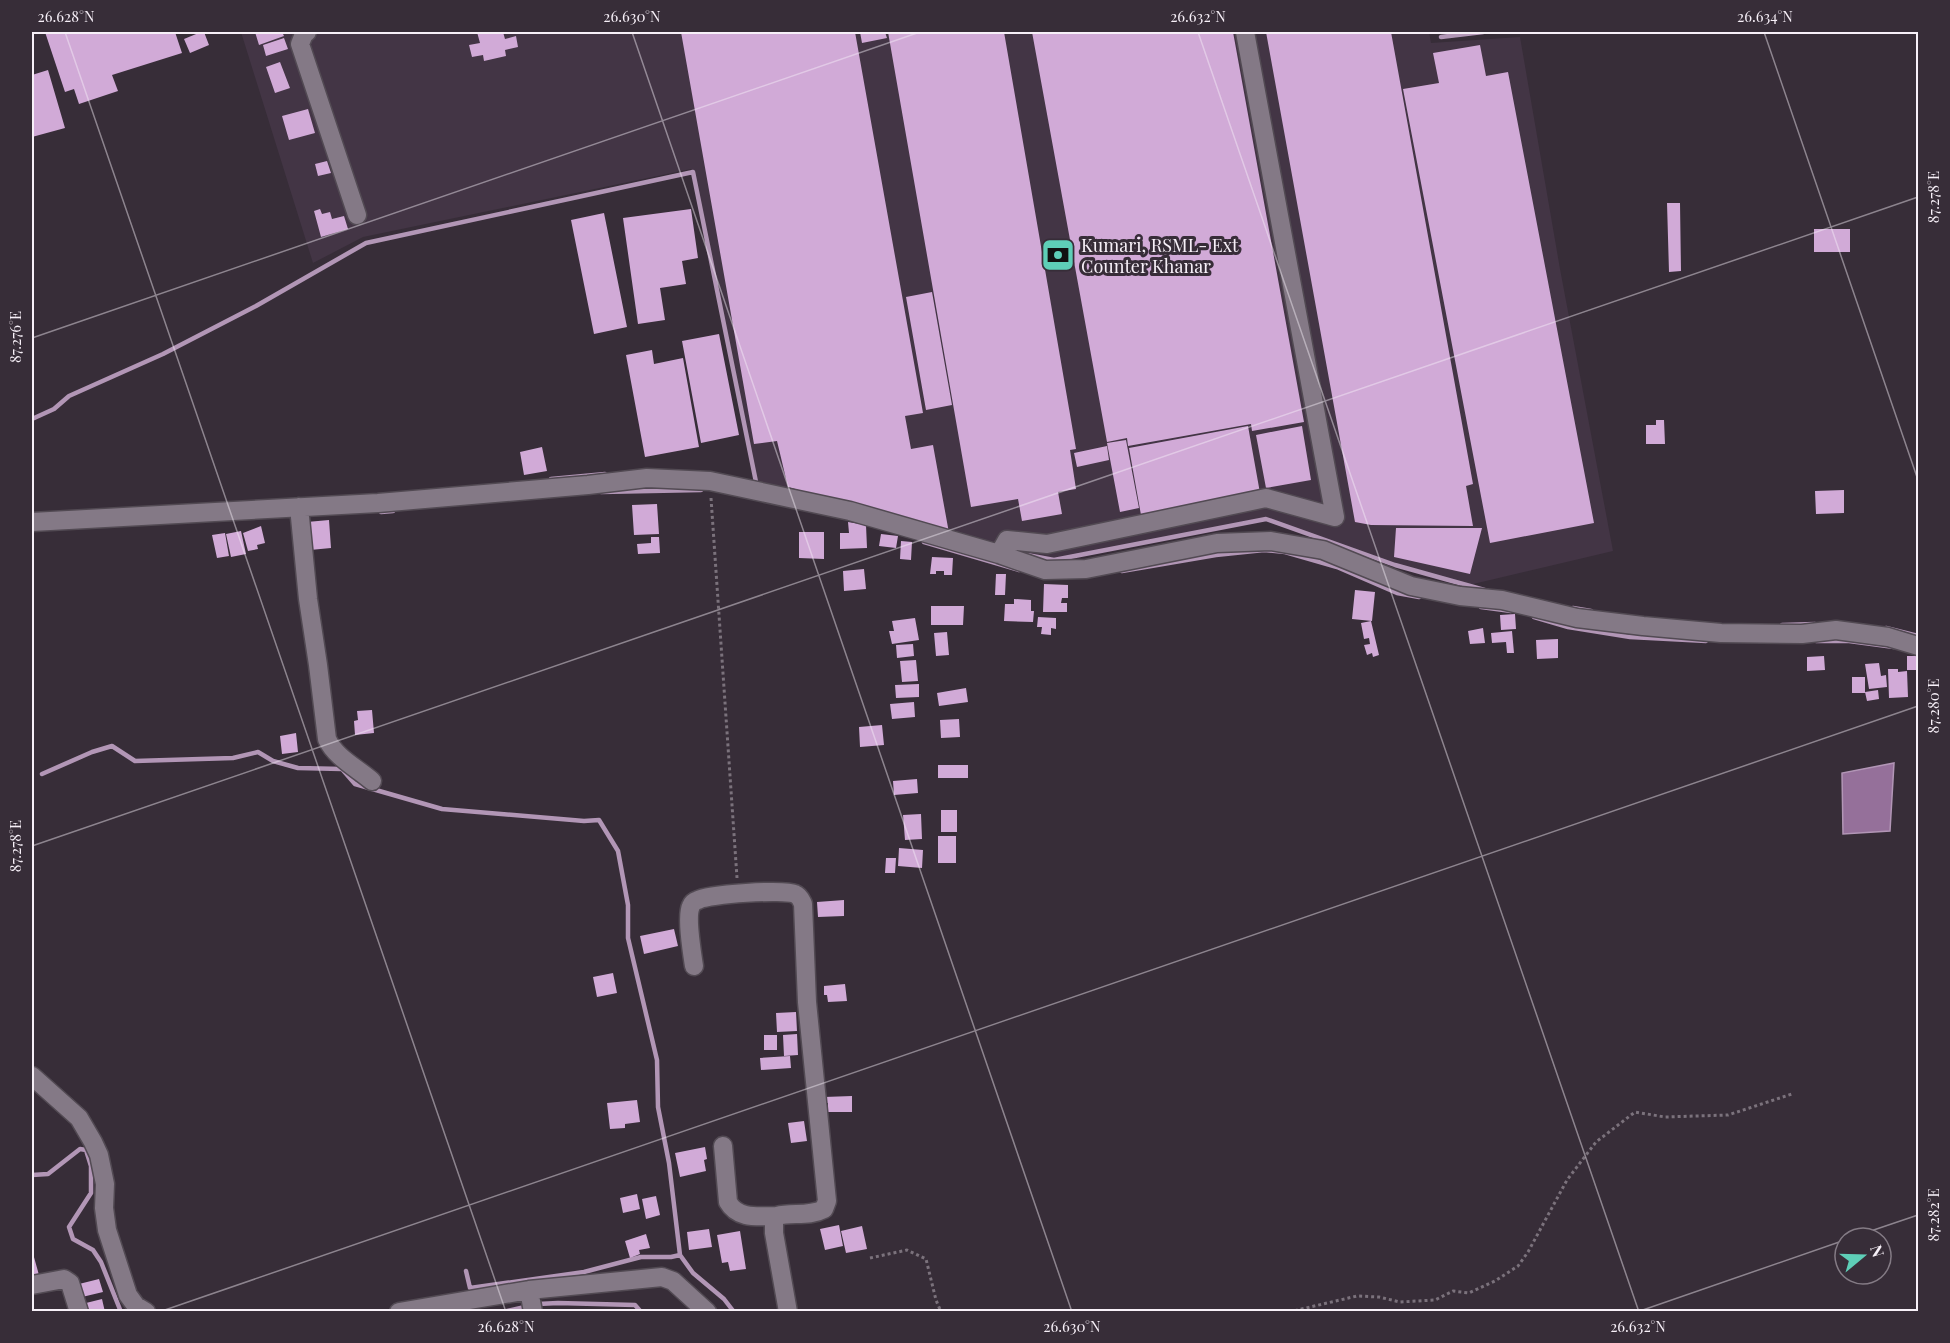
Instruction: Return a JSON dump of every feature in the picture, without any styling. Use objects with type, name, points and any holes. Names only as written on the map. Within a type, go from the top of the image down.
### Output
[{"type":"street","points":[[307,32],[300,44],[357,215]]},
{"type":"street","points":[[1003,547],[1047,544],[1266,498],[1335,517],[1245,32]]},
{"type":"street","points":[[32,522],[378,503],[647,478],[710,481],[1003,547],[1045,570],[1086,569],[1217,543],[1271,541],[1323,550],[1411,586],[1460,596],[1502,600],[1577,618],[1721,633],[1802,634],[1836,630],[1888,637],[1918,646]]},
{"type":"street","points":[[300,507],[308,599],[327,739],[331,748],[340,757],[372,781]]},
{"type":"street","points":[[694,966],[689,925],[690,907],[695,900],[739,894],[785,892],[801,898],[807,1002],[827,1201],[824,1209],[817,1213],[777,1216],[741,1215],[732,1210],[728,1202],[723,1146]]},
{"type":"street","points":[[32,1076],[79,1118],[93,1142],[99,1155],[105,1184],[104,1208],[107,1230],[128,1294],[136,1306],[146,1311]]},
{"type":"street","points":[[777,1216],[774,1222],[774,1233],[788,1311]]},
{"type":"street","points":[[399,1311],[529,1290],[662,1276],[673,1281],[706,1311]]},
{"type":"street","points":[[32,1285],[64,1279],[70,1283],[80,1311]]},
{"type":"street","points":[[529,1290],[533,1311]]},
{"type":"path","points":[[710,481],[739,894]]},
{"type":"path","points":[[1289,1311],[1357,1296],[1379,1297],[1400,1302],[1435,1300],[1453,1291],[1469,1293],[1495,1281],[1518,1266],[1567,1180],[1596,1142],[1635,1112],[1665,1117],[1728,1115],[1792,1094]]},
{"type":"path","points":[[870,1258],[908,1250],[926,1259],[941,1311]]},
{"type":"shaded area","points":[[241,32],[1429,32],[1431,43],[1520,37],[1560,269],[1613,551],[1469,585],[1395,565],[1266,519],[1054,560],[961,541],[756,482],[691,169],[363,237],[313,263]]},
{"type":"shaded area","points":[[1894,763],[1890,831],[1843,834],[1842,773]]},
{"type":"building","points":[[45,32],[175,32],[182,53],[112,75],[118,91],[79,104],[74,89],[65,92]]},
{"type":"building","points":[[204,32],[209,45],[190,53],[184,39]]},
{"type":"building","points":[[255,32],[282,32],[284,36],[259,45]]},
{"type":"building","points":[[477,32],[503,32],[505,39],[516,36],[518,47],[505,50],[506,56],[484,61],[483,55],[472,57],[469,45],[480,43]]},
{"type":"building","points":[[681,32],[855,32],[923,413],[905,416],[911,449],[933,445],[949,533],[788,487],[777,441],[754,444]]},
{"type":"building","points":[[860,32],[885,32],[887,38],[862,43]]},
{"type":"building","points":[[888,32],[1004,32],[1076,449],[1070,450],[1076,489],[1058,492],[1062,514],[1022,521],[1018,499],[971,507]]},
{"type":"building","points":[[1032,32],[1233,32],[1304,422],[1252,431],[1251,424],[1128,446],[1127,438],[1107,442]]},
{"type":"building","points":[[1266,32],[1391,32],[1473,484],[1466,486],[1473,526],[1371,525],[1355,522]]},
{"type":"building","points":[[284,38],[288,49],[266,56],[263,45]]},
{"type":"building","points":[[1480,45],[1486,76],[1508,72],[1594,523],[1490,543],[1403,89],[1439,83],[1433,53]]},
{"type":"building","points":[[280,62],[290,88],[275,93],[266,67]]},
{"type":"building","points":[[48,70],[65,128],[32,137],[32,75]]},
{"type":"building","points":[[308,109],[315,133],[289,140],[282,116]]},
{"type":"building","points":[[327,161],[331,173],[318,176],[315,164]]},
{"type":"building","points":[[1667,203],[1680,203],[1681,271],[1669,272]]},
{"type":"building","points":[[320,209],[322,214],[330,212],[332,219],[344,216],[348,229],[321,237],[314,211]]},
{"type":"building","points":[[691,209],[698,258],[682,261],[686,284],[660,288],[665,320],[638,324],[623,218]]},
{"type":"building","points":[[604,213],[627,327],[594,334],[571,220]]},
{"type":"building","points":[[1814,229],[1850,229],[1850,252],[1814,252]]},
{"type":"building","points":[[932,292],[952,405],[926,410],[906,297]]},
{"type":"building","points":[[719,334],[739,435],[701,443],[682,341]]},
{"type":"building","points":[[652,350],[654,364],[683,358],[699,447],[645,457],[626,355]]},
{"type":"building","points":[[1656,420],[1664,420],[1665,444],[1646,444],[1646,425],[1656,425]]},
{"type":"building","points":[[1248,426],[1260,493],[1141,515],[1129,448]]},
{"type":"building","points":[[1302,426],[1311,480],[1266,488],[1256,435]]},
{"type":"building","points":[[1126,440],[1139,508],[1120,512],[1107,443]]},
{"type":"building","points":[[1107,446],[1109,460],[1077,467],[1074,453]]},
{"type":"building","points":[[542,447],[547,471],[524,475],[520,452]]},
{"type":"building","points":[[1844,490],[1844,513],[1816,514],[1815,491]]},
{"type":"building","points":[[657,504],[659,534],[634,535],[632,505]]},
{"type":"building","points":[[329,520],[331,548],[310,550],[307,522]]},
{"type":"building","points":[[848,522],[866,525],[867,548],[840,549],[840,533],[849,533]]},
{"type":"building","points":[[261,526],[265,543],[257,545],[258,549],[248,551],[243,533]]},
{"type":"building","points":[[1396,528],[1482,528],[1470,574],[1394,557]]},
{"type":"building","points":[[241,531],[246,554],[231,557],[226,534]]},
{"type":"building","points":[[799,532],[824,532],[824,559],[799,558]]},
{"type":"building","points":[[225,533],[229,556],[217,558],[212,535]]},
{"type":"building","points":[[881,534],[898,536],[896,548],[879,546]]},
{"type":"building","points":[[651,537],[659,537],[660,553],[638,554],[637,544],[651,543]]},
{"type":"building","points":[[901,541],[912,542],[911,560],[900,559]]},
{"type":"building","points":[[932,557],[953,558],[952,575],[944,575],[944,571],[930,574]]},
{"type":"building","points":[[864,569],[866,589],[844,591],[843,571]]},
{"type":"building","points":[[996,574],[1006,574],[1005,595],[995,595]]},
{"type":"building","points":[[1044,584],[1068,585],[1068,598],[1062,598],[1061,603],[1067,603],[1067,612],[1043,612]]},
{"type":"building","points":[[1355,590],[1375,592],[1372,621],[1352,619]]},
{"type":"building","points":[[1014,599],[1031,600],[1031,611],[1034,611],[1033,622],[1004,621],[1005,604],[1014,604]]},
{"type":"building","points":[[931,606],[964,606],[963,625],[931,625]]},
{"type":"building","points":[[1515,614],[1516,629],[1501,630],[1500,615]]},
{"type":"building","points":[[1038,617],[1056,618],[1056,629],[1051,628],[1051,635],[1041,634],[1042,627],[1037,627]]},
{"type":"building","points":[[915,618],[919,640],[892,644],[889,631],[894,631],[892,621]]},
{"type":"building","points":[[1371,621],[1379,655],[1373,657],[1372,653],[1367,655],[1364,645],[1370,644],[1369,638],[1364,639],[1361,623]]},
{"type":"building","points":[[1483,628],[1485,643],[1470,644],[1468,631]]},
{"type":"building","points":[[1512,631],[1514,653],[1507,653],[1506,642],[1492,643],[1491,633]]},
{"type":"building","points":[[947,632],[949,655],[936,656],[934,633]]},
{"type":"building","points":[[1558,639],[1558,658],[1537,659],[1536,640]]},
{"type":"building","points":[[913,644],[914,656],[897,658],[896,645]]},
{"type":"building","points":[[1824,656],[1825,670],[1807,671],[1807,657]]},
{"type":"building","points":[[1907,656],[1916,656],[1916,670],[1907,670]]},
{"type":"building","points":[[916,660],[918,681],[902,682],[900,661]]},
{"type":"building","points":[[1879,663],[1881,676],[1886,675],[1887,687],[1869,689],[1865,664]]},
{"type":"building","points":[[1888,669],[1898,669],[1898,672],[1907,671],[1908,697],[1889,698]]},
{"type":"building","points":[[1852,677],[1865,677],[1865,693],[1852,693]]},
{"type":"building","points":[[919,684],[919,697],[896,698],[895,685]]},
{"type":"building","points":[[966,688],[968,702],[939,706],[937,693]]},
{"type":"building","points":[[1878,690],[1879,699],[1867,701],[1865,692]]},
{"type":"building","points":[[914,702],[915,717],[892,719],[890,704]]},
{"type":"building","points":[[372,710],[374,733],[355,735],[354,721],[358,720],[357,711]]},
{"type":"building","points":[[959,719],[960,737],[941,738],[940,720]]},
{"type":"building","points":[[882,725],[884,745],[860,747],[859,727]]},
{"type":"building","points":[[296,733],[298,752],[282,754],[280,736]]},
{"type":"building","points":[[938,765],[968,765],[968,778],[938,778]]},
{"type":"building","points":[[917,779],[918,793],[894,795],[893,781]]},
{"type":"building","points":[[941,810],[957,810],[957,832],[941,832]]},
{"type":"building","points":[[921,814],[922,839],[905,840],[903,815]]},
{"type":"building","points":[[938,836],[956,836],[956,863],[938,863]]},
{"type":"building","points":[[899,848],[923,850],[922,868],[898,866]]},
{"type":"building","points":[[886,858],[896,858],[895,873],[885,873]]},
{"type":"building","points":[[844,900],[844,916],[818,917],[817,902]]},
{"type":"building","points":[[674,929],[678,946],[644,954],[640,936]]},
{"type":"building","points":[[613,973],[617,993],[597,997],[593,977]]},
{"type":"building","points":[[845,984],[847,1001],[828,1002],[827,995],[824,995],[824,986]]},
{"type":"building","points":[[796,1012],[797,1031],[777,1032],[776,1013]]},
{"type":"building","points":[[797,1034],[798,1055],[784,1056],[783,1035]]},
{"type":"building","points":[[764,1035],[777,1035],[777,1050],[764,1050]]},
{"type":"building","points":[[790,1056],[791,1068],[761,1070],[760,1058]]},
{"type":"building","points":[[852,1096],[852,1112],[828,1112],[828,1103],[824,1103],[824,1097]]},
{"type":"building","points":[[637,1100],[640,1122],[625,1124],[625,1128],[610,1129],[607,1103]]},
{"type":"building","points":[[804,1121],[807,1141],[791,1143],[788,1123]]},
{"type":"building","points":[[705,1147],[706,1171],[680,1177],[675,1153]]},
{"type":"building","points":[[637,1194],[640,1209],[623,1213],[620,1198]]},
{"type":"building","points":[[656,1196],[660,1215],[646,1219],[642,1199]]},
{"type":"building","points":[[839,1225],[843,1246],[825,1250],[820,1229]]},
{"type":"building","points":[[862,1226],[867,1249],[846,1253],[841,1231]]},
{"type":"building","points":[[709,1229],[712,1247],[689,1250],[687,1232]]},
{"type":"building","points":[[740,1231],[746,1269],[730,1271],[728,1262],[722,1263],[717,1235]]},
{"type":"building","points":[[646,1234],[650,1248],[639,1250],[640,1254],[630,1258],[625,1241]]},
{"type":"building","points":[[32,1250],[39,1275],[32,1277]]},
{"type":"building","points":[[99,1279],[103,1292],[82,1297],[79,1284]]},
{"type":"building","points":[[102,1299],[105,1312],[84,1312],[82,1304]]},
{"type":"waterway","points":[[1441,37],[1483,32]]},
{"type":"waterway","points":[[32,419],[54,409],[69,396],[163,354],[256,306],[366,243],[693,172],[756,482]]},
{"type":"waterway","points":[[551,479],[605,474]]},
{"type":"waterway","points":[[601,492],[701,490]]},
{"type":"waterway","points":[[381,512],[393,511]]},
{"type":"waterway","points":[[1027,555],[1054,560],[1266,519],[1395,565],[1488,591]]},
{"type":"waterway","points":[[924,542],[1019,570]]},
{"type":"waterway","points":[[1122,571],[1216,555],[1264,550],[1285,552],[1337,567],[1397,593],[1419,597]]},
{"type":"waterway","points":[[1481,607],[1511,611]]},
{"type":"waterway","points":[[1573,608],[1591,611]]},
{"type":"waterway","points":[[1534,617],[1568,627],[1630,637],[1706,641]]},
{"type":"waterway","points":[[1782,625],[1815,624]]},
{"type":"waterway","points":[[1886,628],[1918,636]]},
{"type":"waterway","points":[[1816,641],[1849,641],[1894,647]]},
{"type":"waterway","points":[[42,774],[92,752],[112,746],[135,761],[233,758],[258,752],[273,761],[298,768],[342,769],[355,784],[442,809],[584,821],[599,820],[618,851],[628,905],[628,938],[657,1060],[658,1107],[669,1163],[680,1255],[693,1273],[724,1299],[734,1312]]},
{"type":"waterway","points":[[32,1175],[48,1174],[80,1149],[86,1150],[91,1166],[91,1193],[69,1227],[73,1239],[93,1250],[101,1262],[121,1312]]},
{"type":"waterway","points":[[466,1271],[470,1288],[584,1272],[641,1257],[680,1255]]},
{"type":"waterway","points":[[538,1304],[635,1305],[641,1312]]},
{"type":"waterway","points":[[503,1312],[525,1307]]},
{"type":"place","name":"Kumari, RSML- Ext Counter Khanar","points":[[1058,255]]}]
